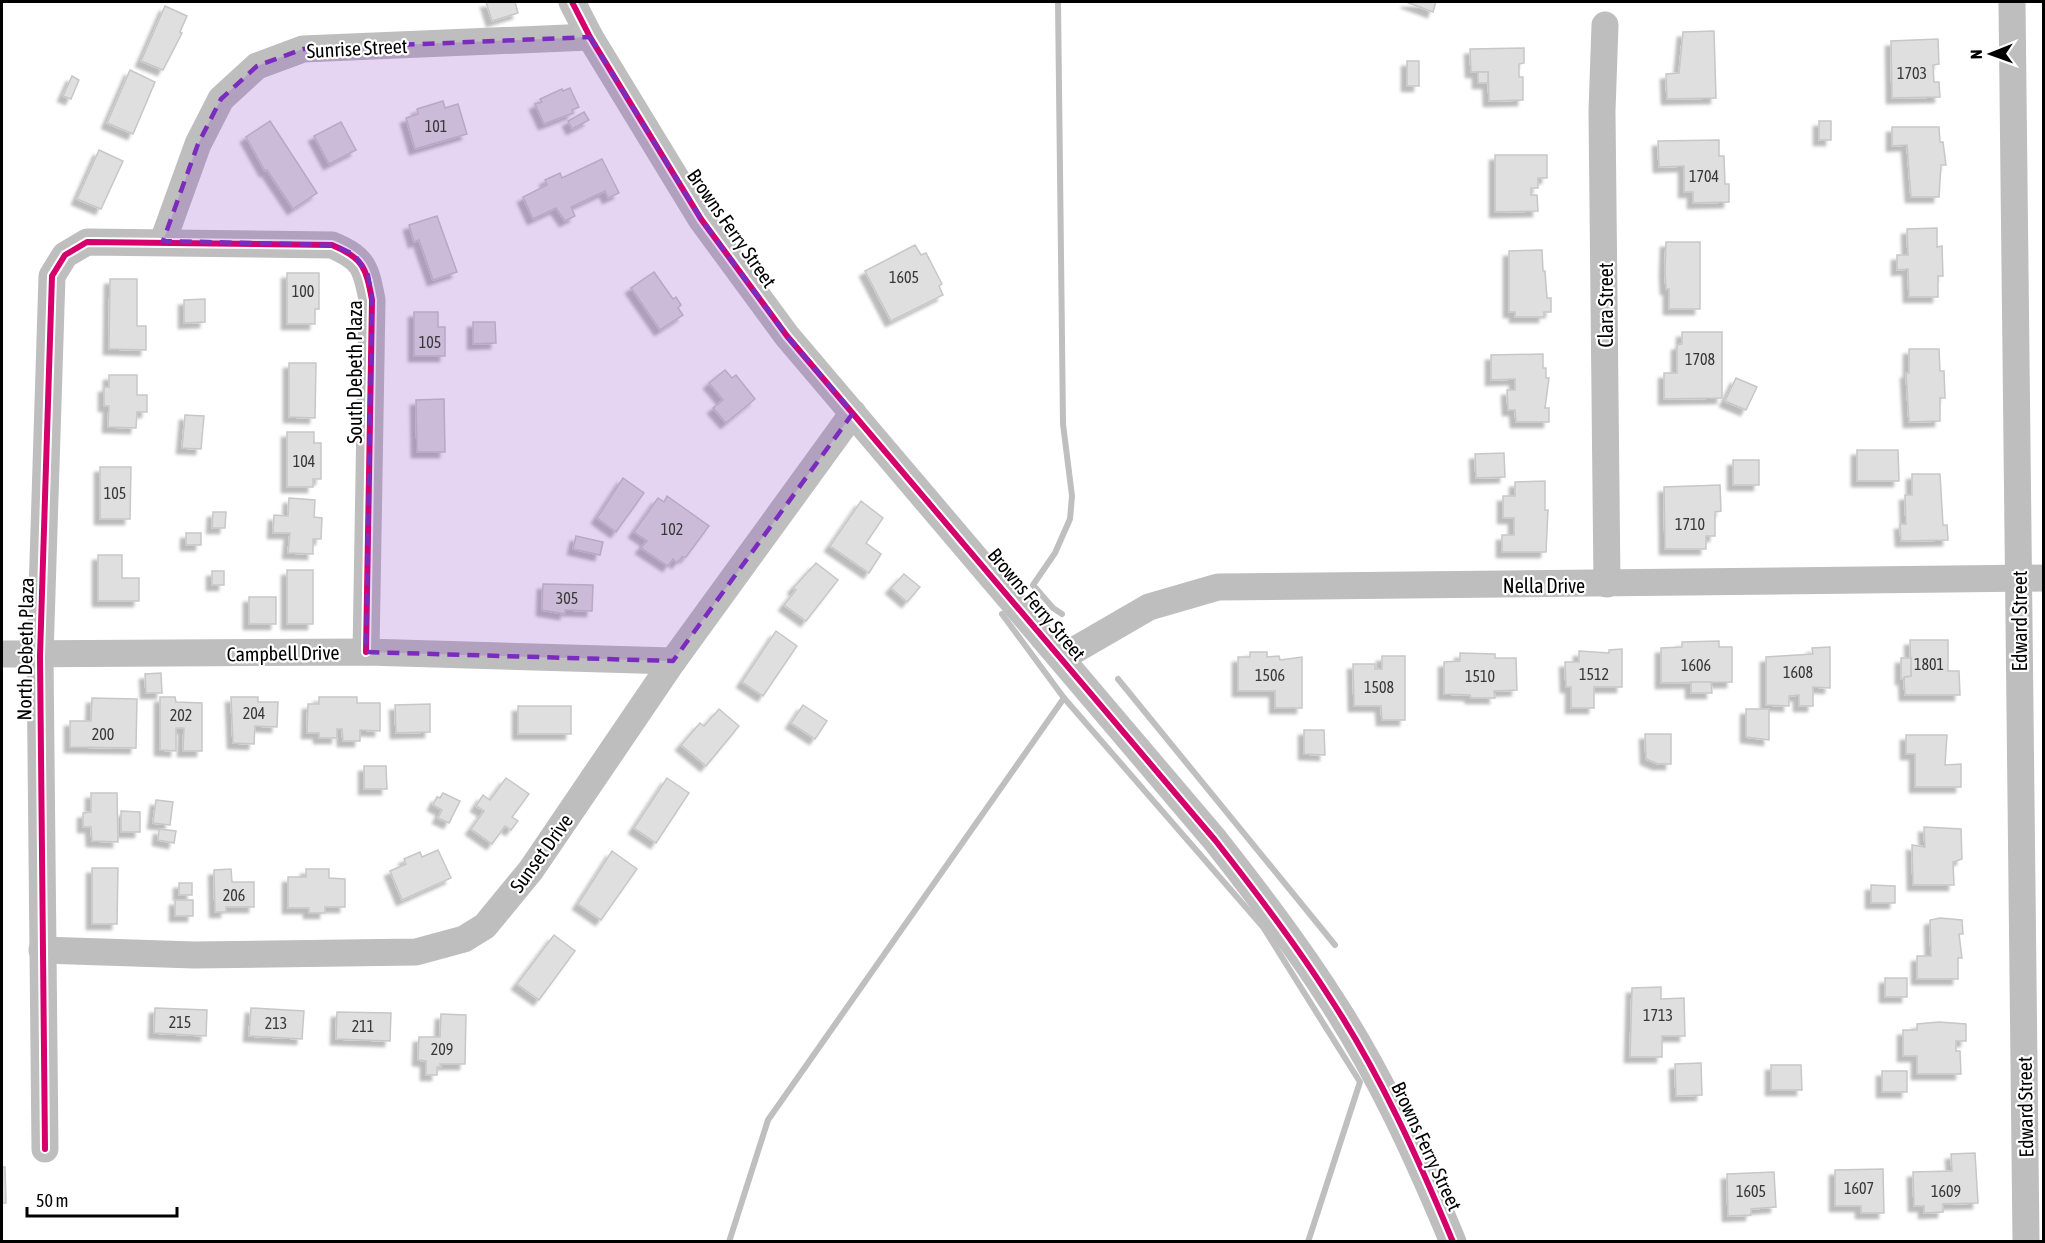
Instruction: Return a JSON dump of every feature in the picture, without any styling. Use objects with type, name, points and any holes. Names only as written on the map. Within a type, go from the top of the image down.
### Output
[{"type":"street","name":"Browns Ferry Street","points":[[572,2],[591,38],[701,219],[787,336],[1215,840],[1276,918],[1331,1000],[1409,1142],[1453,1242]]},
{"type":"street","name":"Edward Street","points":[[2012,2],[2032,578],[2019,658],[2033,930],[2026,1242]]},
{"type":"street","name":"Clara Street","points":[[1605,26],[1602,111],[1607,584]]},
{"type":"street","name":"Sunrise Street","points":[[163,242],[198,144],[221,99],[257,66],[303,49],[591,38]]},
{"type":"street","name":"North Debeth Plaza","points":[[45,1149],[40,656],[52,276],[65,255],[87,242],[163,242]]},
{"type":"street","name":"South Debeth Plaza","points":[[163,242],[332,245],[354,254],[368,275],[372,300],[366,652]]},
{"type":"street","name":"Sunset Drive","points":[[42,950],[194,955],[416,952],[464,939],[485,926],[531,870],[673,661],[853,413]]},
{"type":"street","name":"Nella Drive","points":[[1061,658],[1149,607],[1218,587],[2032,578]]},
{"type":"street","name":"Campbell Drive","points":[[2,654],[40,656],[366,652],[673,661]]},
{"type":"highlighted area","points":[[590,37],[701,219],[787,336],[853,413],[673,661],[366,652],[372,300],[368,275],[354,254],[332,245],[163,241],[198,144],[221,99],[257,66],[303,49]]},
{"type":"building","points":[[486,2],[515,2],[518,13],[492,21]]},
{"type":"building","points":[[1406,2],[1436,2],[1433,12]]},
{"type":"building","points":[[165,6],[187,16],[180,32],[182,33],[163,70],[141,61]]},
{"type":"building","points":[[1714,31],[1716,98],[1667,99],[1666,74],[1679,73],[1683,32]]},
{"type":"building","points":[[1938,39],[1939,64],[1933,65],[1934,82],[1939,82],[1940,97],[1892,98],[1891,41]]},
{"type":"building","points":[[1524,48],[1524,63],[1519,64],[1519,77],[1523,77],[1523,100],[1489,101],[1488,72],[1471,72],[1470,49]]},
{"type":"building","points":[[1407,61],[1419,61],[1419,86],[1407,86]]},
{"type":"building","points":[[130,70],[155,82],[133,134],[107,123]]},
{"type":"building","points":[[1478,72],[1488,72],[1488,83],[1478,83]]},
{"type":"building","points":[[72,76],[79,80],[71,99],[63,96]]},
{"type":"building","points":[[570,88],[579,107],[572,110],[573,113],[544,124],[535,104],[542,102],[540,99],[562,89],[563,91]]},
{"type":"building","points":[[443,101],[445,108],[458,104],[467,134],[415,149],[406,118],[418,114],[417,109]]},
{"type":"building","points":[[584,112],[589,120],[572,129],[568,121]]},
{"type":"building","points":[[270,121],[317,193],[293,209],[267,170],[265,171],[246,137]]},
{"type":"building","points":[[1819,121],[1831,121],[1831,140],[1819,140]]},
{"type":"building","points":[[341,122],[356,150],[329,164],[314,136]]},
{"type":"building","points":[[1892,127],[1939,127],[1946,165],[1941,165],[1939,197],[1911,197],[1907,145],[1892,146]]},
{"type":"building","points":[[1719,140],[1719,156],[1724,156],[1725,184],[1729,184],[1729,202],[1693,203],[1693,192],[1684,192],[1684,166],[1659,167],[1658,141]]},
{"type":"building","points":[[99,150],[123,161],[101,209],[77,199]]},
{"type":"building","points":[[1495,155],[1547,155],[1547,178],[1538,178],[1538,188],[1531,188],[1531,195],[1537,195],[1538,211],[1495,212]]},
{"type":"building","points":[[602,159],[619,193],[608,198],[605,191],[571,207],[575,216],[565,221],[556,208],[533,219],[523,197],[547,185],[545,180],[560,173],[562,178]]},
{"type":"building","points":[[437,216],[457,272],[433,280],[419,240],[414,242],[409,225]]},
{"type":"building","points":[[1937,228],[1937,247],[1942,246],[1943,276],[1938,276],[1938,297],[1909,297],[1908,269],[1897,270],[1897,255],[1908,255],[1907,229]]},
{"type":"building","points":[[1666,242],[1700,242],[1700,309],[1669,309],[1669,289],[1666,289],[1665,272]]},
{"type":"building","points":[[915,245],[921,255],[926,253],[942,284],[939,286],[943,295],[891,321],[865,271]]},
{"type":"building","points":[[1542,250],[1543,271],[1545,271],[1547,298],[1551,298],[1551,312],[1544,312],[1544,317],[1515,317],[1515,312],[1509,312],[1509,251]]},
{"type":"building","points":[[654,272],[673,299],[676,297],[681,305],[678,308],[683,315],[660,330],[631,288]]},
{"type":"building","points":[[287,273],[319,273],[319,309],[315,309],[315,324],[287,324]]},
{"type":"building","points":[[110,279],[137,279],[137,326],[146,326],[146,350],[109,349]]},
{"type":"building","points":[[205,299],[205,322],[184,323],[184,300]]},
{"type":"building","points":[[414,312],[438,312],[438,327],[445,327],[445,356],[414,356]]},
{"type":"building","points":[[473,322],[495,322],[496,343],[473,344]]},
{"type":"building","points":[[1682,332],[1722,332],[1722,398],[1664,399],[1664,373],[1677,373],[1677,345],[1682,344]]},
{"type":"building","points":[[1909,349],[1939,349],[1940,371],[1944,371],[1945,398],[1940,398],[1940,421],[1909,422],[1906,373],[1909,373]]},
{"type":"building","points":[[1543,354],[1543,368],[1546,368],[1546,378],[1549,378],[1545,408],[1549,408],[1549,422],[1516,422],[1515,410],[1508,410],[1507,390],[1515,390],[1515,379],[1491,380],[1491,355]]},
{"type":"building","points":[[289,363],[316,363],[315,418],[289,417]]},
{"type":"building","points":[[725,370],[732,378],[736,375],[755,399],[726,423],[713,408],[723,400],[709,383]]},
{"type":"building","points":[[109,375],[137,375],[137,395],[147,395],[147,412],[137,412],[136,428],[108,427],[109,406],[104,406],[104,387],[109,387]]},
{"type":"building","points":[[1736,378],[1757,387],[1746,410],[1725,401]]},
{"type":"building","points":[[444,399],[445,452],[417,452],[416,400]]},
{"type":"building","points":[[185,415],[204,416],[201,449],[182,448]]},
{"type":"building","points":[[287,432],[314,432],[314,443],[321,443],[321,479],[313,479],[313,487],[287,487]]},
{"type":"building","points":[[1857,450],[1898,450],[1899,481],[1857,481]]},
{"type":"building","points":[[1504,453],[1505,477],[1476,478],[1475,454]]},
{"type":"building","points":[[1733,460],[1759,460],[1759,485],[1733,485]]},
{"type":"building","points":[[100,467],[131,467],[130,519],[100,519]]},
{"type":"building","points":[[1912,474],[1940,474],[1943,525],[1947,525],[1948,540],[1901,541],[1900,524],[1906,524],[1905,495],[1912,495]]},
{"type":"building","points":[[623,478],[644,493],[616,532],[597,518]]},
{"type":"building","points":[[1545,481],[1545,510],[1548,510],[1546,552],[1502,552],[1502,535],[1514,535],[1514,518],[1503,518],[1503,496],[1515,496],[1515,482]]},
{"type":"building","points":[[1720,485],[1721,511],[1715,512],[1715,536],[1706,536],[1706,549],[1665,549],[1664,487]]},
{"type":"building","points":[[667,496],[709,526],[686,557],[682,557],[677,563],[673,559],[668,566],[641,548],[647,541],[634,532],[658,498],[664,502]]},
{"type":"building","points":[[289,498],[315,500],[314,517],[322,518],[321,539],[313,539],[313,554],[288,553],[290,533],[273,533],[274,515],[288,516]]},
{"type":"building","points":[[861,501],[883,518],[866,543],[881,554],[869,573],[830,546]]},
{"type":"building","points":[[213,512],[226,512],[225,528],[212,528]]},
{"type":"building","points":[[186,533],[201,533],[201,545],[186,545]]},
{"type":"building","points":[[576,536],[603,542],[600,555],[573,549]]},
{"type":"building","points":[[98,555],[122,555],[122,578],[139,578],[139,601],[98,601]]},
{"type":"building","points":[[816,563],[838,580],[806,621],[784,605],[796,590],[793,588]]},
{"type":"building","points":[[287,570],[313,570],[313,624],[287,624]]},
{"type":"building","points":[[212,571],[224,571],[224,585],[212,585]]},
{"type":"building","points":[[904,574],[920,587],[907,602],[891,588]]},
{"type":"building","points":[[543,584],[593,585],[592,611],[565,610],[565,614],[542,610]]},
{"type":"building","points":[[249,597],[276,597],[276,624],[249,624]]},
{"type":"building","points":[[776,631],[797,646],[763,696],[742,682]]},
{"type":"building","points":[[1910,640],[1948,640],[1948,671],[1959,671],[1960,695],[1905,695],[1904,677],[1911,676]]},
{"type":"building","points":[[1719,641],[1719,647],[1732,647],[1732,682],[1661,683],[1661,648],[1682,647],[1682,642]]},
{"type":"building","points":[[1830,647],[1830,688],[1813,687],[1813,706],[1799,706],[1799,695],[1789,696],[1789,706],[1766,705],[1766,657],[1813,654],[1812,648]]},
{"type":"building","points":[[1622,649],[1622,687],[1594,687],[1594,708],[1571,708],[1571,687],[1566,687],[1565,662],[1579,662],[1579,651],[1609,653],[1609,650]]},
{"type":"building","points":[[1250,652],[1267,652],[1267,657],[1279,656],[1280,660],[1302,657],[1302,708],[1275,708],[1275,691],[1238,691],[1238,657],[1250,657]]},
{"type":"building","points":[[1460,653],[1495,654],[1495,658],[1516,658],[1517,690],[1494,691],[1495,698],[1471,698],[1470,695],[1444,694],[1444,662],[1460,661]]},
{"type":"building","points":[[1382,656],[1405,656],[1405,720],[1382,720],[1381,706],[1354,706],[1353,664],[1375,664],[1375,669],[1382,669]]},
{"type":"building","points":[[1901,658],[1911,658],[1911,676],[1904,677],[1904,679],[1901,679]]},
{"type":"building","points":[[161,673],[162,693],[146,693],[145,674]]},
{"type":"building","points":[[1691,682],[1711,682],[1712,693],[1691,693]]},
{"type":"building","points":[[160,697],[175,697],[176,702],[202,703],[202,751],[183,751],[184,728],[176,728],[176,751],[160,750]]},
{"type":"building","points":[[231,697],[258,697],[258,702],[278,702],[277,727],[255,726],[254,744],[233,743]]},
{"type":"building","points":[[319,697],[357,697],[357,703],[380,703],[380,731],[360,730],[360,741],[343,741],[342,729],[337,729],[337,738],[319,738],[319,733],[307,733],[308,704],[319,704]]},
{"type":"building","points":[[92,698],[137,699],[136,748],[70,747],[70,721],[91,721]]},
{"type":"building","points":[[430,704],[430,732],[396,733],[395,705]]},
{"type":"building","points":[[803,705],[827,721],[815,739],[791,723]]},
{"type":"building","points":[[518,706],[571,706],[571,734],[518,734]]},
{"type":"building","points":[[719,709],[739,726],[706,766],[681,745],[700,723],[704,726]]},
{"type":"building","points":[[1746,709],[1769,709],[1769,740],[1746,737]]},
{"type":"building","points":[[1304,730],[1324,730],[1325,755],[1304,754]]},
{"type":"building","points":[[1645,734],[1671,734],[1671,764],[1658,764],[1646,759]]},
{"type":"building","points":[[1906,735],[1947,735],[1945,765],[1961,764],[1961,787],[1915,787],[1915,754],[1906,754]]},
{"type":"building","points":[[364,766],[386,766],[387,789],[364,789]]},
{"type":"building","points":[[506,778],[529,794],[512,817],[518,821],[511,830],[505,826],[492,844],[471,829],[484,811],[476,806],[483,795],[490,800]]},
{"type":"building","points":[[667,778],[689,793],[656,843],[634,828]]},
{"type":"building","points":[[91,793],[117,793],[118,842],[92,841],[91,827],[83,827],[83,813],[91,812]]},
{"type":"building","points":[[443,793],[460,801],[449,823],[438,818],[442,810],[433,805],[437,797],[440,798]]},
{"type":"building","points":[[156,800],[173,802],[170,825],[153,823]]},
{"type":"building","points":[[121,811],[140,812],[140,832],[121,832]]},
{"type":"building","points":[[1924,827],[1961,829],[1962,859],[1953,862],[1954,885],[1913,885],[1912,845],[1925,847]]},
{"type":"building","points":[[159,829],[176,831],[174,843],[158,840]]},
{"type":"building","points":[[438,850],[451,878],[402,900],[390,871],[406,864],[404,859],[420,852],[422,857]]},
{"type":"building","points":[[612,851],[637,869],[601,920],[578,904]]},
{"type":"building","points":[[92,868],[118,868],[117,924],[92,924]]},
{"type":"building","points":[[231,869],[232,882],[254,882],[254,907],[226,907],[226,912],[215,912],[214,870]]},
{"type":"building","points":[[306,869],[329,869],[329,878],[345,879],[345,907],[325,907],[325,913],[309,913],[309,908],[288,908],[288,877],[306,877]]},
{"type":"building","points":[[179,883],[192,883],[192,895],[179,895]]},
{"type":"building","points":[[1871,885],[1895,886],[1895,903],[1871,903]]},
{"type":"building","points":[[175,900],[193,900],[193,916],[175,916]]},
{"type":"building","points":[[1940,918],[1962,920],[1963,934],[1959,934],[1962,958],[1958,958],[1958,979],[1917,979],[1917,956],[1931,956],[1930,920]]},
{"type":"building","points":[[554,935],[575,951],[539,1000],[517,984]]},
{"type":"building","points":[[1885,978],[1907,978],[1907,997],[1885,997]]},
{"type":"building","points":[[1661,987],[1661,999],[1684,998],[1685,1036],[1662,1036],[1662,1057],[1630,1057],[1632,988]]},
{"type":"building","points":[[155,1008],[207,1010],[206,1036],[154,1033]]},
{"type":"building","points":[[251,1008],[304,1011],[302,1039],[249,1036]]},
{"type":"building","points":[[337,1012],[391,1013],[390,1041],[336,1039]]},
{"type":"building","points":[[441,1014],[466,1015],[465,1064],[440,1064],[441,1067],[437,1067],[437,1075],[426,1075],[426,1061],[418,1060],[419,1037],[440,1037]]},
{"type":"building","points":[[1939,1022],[1966,1024],[1966,1041],[1956,1041],[1956,1051],[1960,1051],[1961,1074],[1917,1074],[1917,1056],[1903,1056],[1903,1030],[1917,1030],[1917,1024]]},
{"type":"building","points":[[1701,1063],[1702,1095],[1676,1096],[1675,1064]]},
{"type":"building","points":[[1771,1065],[1801,1065],[1802,1090],[1771,1090]]},
{"type":"building","points":[[1882,1071],[1907,1071],[1907,1092],[1882,1092]]},
{"type":"building","points":[[1975,1153],[1978,1203],[1943,1204],[1943,1212],[1924,1213],[1924,1206],[1914,1206],[1913,1172],[1952,1171],[1951,1154]]},
{"type":"building","points":[[2,1167],[5,1167],[6,1203],[2,1203]]},
{"type":"building","points":[[1883,1169],[1884,1213],[1861,1213],[1861,1206],[1835,1206],[1835,1170]]},
{"type":"building","points":[[1774,1172],[1776,1207],[1751,1209],[1751,1215],[1728,1216],[1727,1174]]},
{"type":"waterway","points":[[1058,2],[1063,424],[1072,496],[1070,519],[1055,553],[1033,585],[1053,608],[1062,614]]},
{"type":"waterway","points":[[729,1242],[768,1120],[1064,698],[1002,614]]},
{"type":"waterway","points":[[1118,679],[1335,945]]},
{"type":"waterway","points":[[1064,698],[1263,927],[1360,1082],[1308,1242]]},
{"type":"cycle path","points":[[572,2],[590,37],[701,219],[787,336],[1215,840],[1289,938],[1348,1027],[1382,1086],[1453,1242]]},
{"type":"cycle path","points":[[45,1149],[40,656],[52,276],[65,255],[87,242],[332,245],[357,259],[368,279],[372,300],[366,652]]}]
